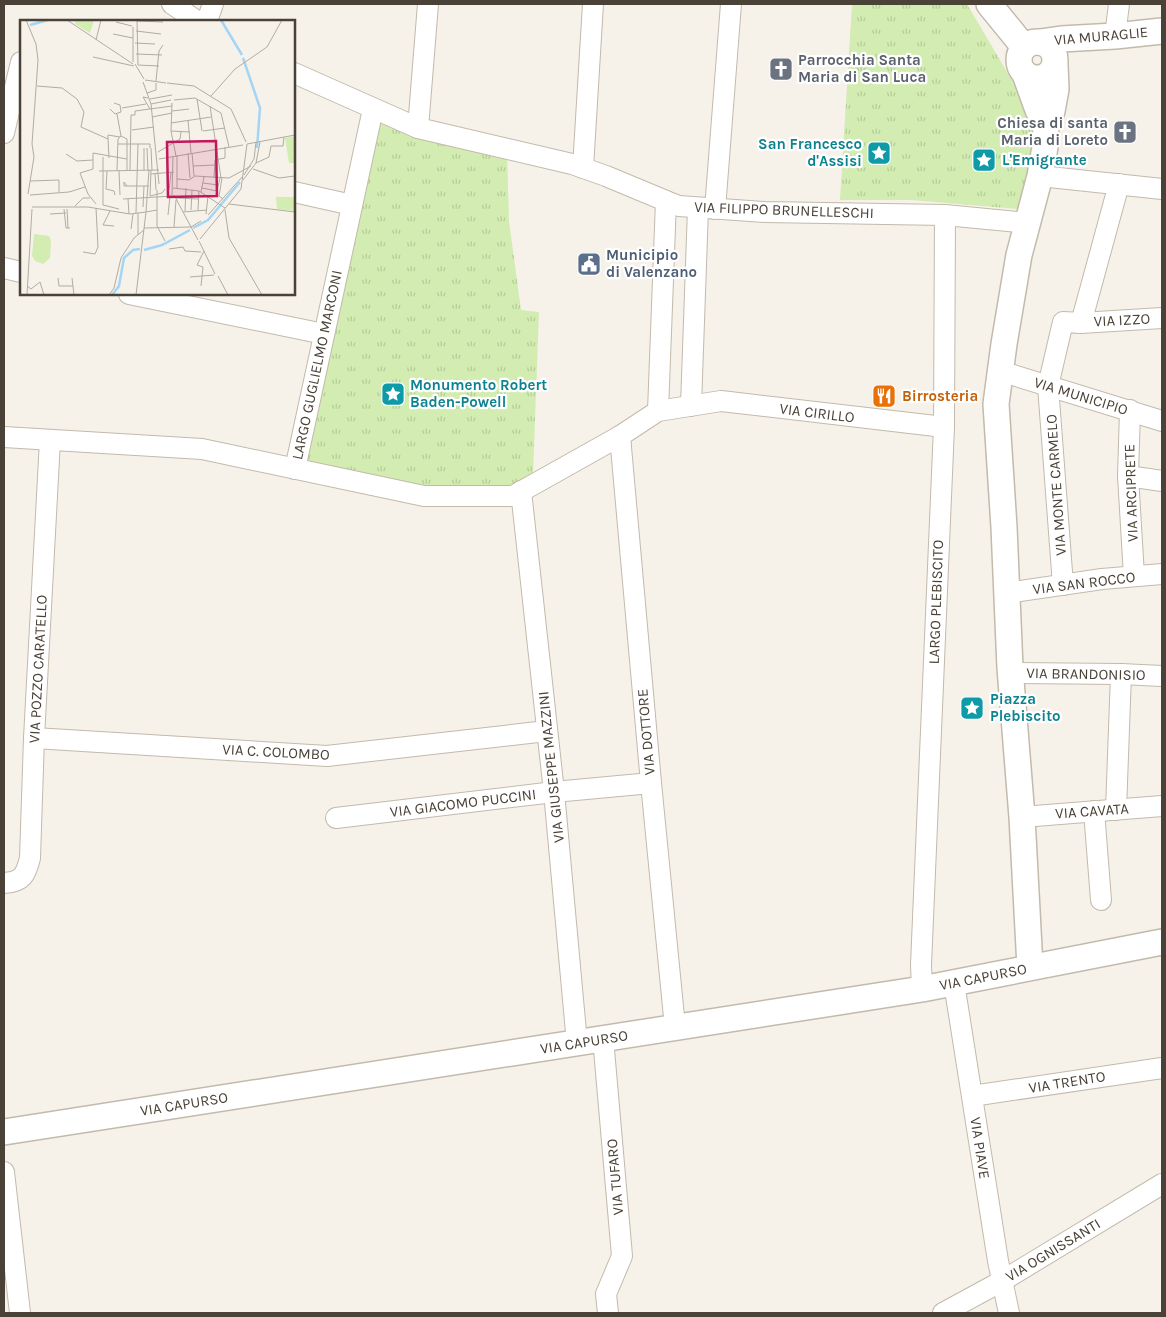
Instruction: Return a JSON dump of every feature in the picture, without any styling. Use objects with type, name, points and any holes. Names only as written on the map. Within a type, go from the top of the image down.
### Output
[{"type":"street","points":[[172,4],[196,20]]},
{"type":"street","points":[[207,20],[213,4]]},
{"type":"street","points":[[418,128],[428,4]]},
{"type":"street","points":[[583,168],[593,4]]},
{"type":"street","points":[[666,201],[658,411],[691,406],[706,208],[731,4]]},
{"type":"street","points":[[989,4],[1032,44],[1046,44],[1055,55],[1056,89],[1052,111],[1046,126],[1045,148],[1040,176],[1019,255],[996,404],[1004,526],[1010,673],[1022,817],[1030,967]]},
{"type":"street","points":[[1115,36],[1119,4]]},
{"type":"street","name":"VIA MURAGLIE","points":[[1032,44],[1061,39],[1162,31]]},
{"type":"street","points":[[1032,44],[1019,58],[1019,63],[1046,126]]},
{"type":"street","points":[[1025,74],[1036,78],[1042,77],[1048,74],[1055,65]]},
{"type":"street","points":[[10,131],[20,68]]},
{"type":"street","name":"VIA FILIPPO BRUNELLESCHI","points":[[295,74],[418,128],[572,164],[679,206],[764,212],[945,215],[1028,222]]},
{"type":"street","name":"LARGO GUGLIELMO MARCONI","points":[[373,109],[295,469],[424,496],[513,496],[620,436],[658,411]]},
{"type":"street","points":[[1040,176],[1162,189]]},
{"type":"street","points":[[1081,323],[1119,184]]},
{"type":"street","points":[[295,192],[352,205]]},
{"type":"street","name":"LARGO PLEBISCITO","points":[[922,988],[921,965],[944,427],[945,215]]},
{"type":"street","points":[[4,268],[20,272]]},
{"type":"street","points":[[134,295],[324,334]]},
{"type":"street","name":"VIA IZZO","points":[[1048,386],[1063,322],[1081,323],[1162,318]]},
{"type":"street","name":"VIA MUNICIPIO","points":[[1000,371],[1162,420]]},
{"type":"street","name":"VIA MONTE CARMELO","points":[[1048,386],[1063,585]]},
{"type":"street","name":"VIA CIRILLO","points":[[691,406],[721,402],[944,427]]},
{"type":"street","name":"VIA ARCIPRETE","points":[[1130,410],[1128,476],[1134,576]]},
{"type":"street","name":"VIA DOTTORE","points":[[620,436],[650,783],[675,1028]]},
{"type":"street","points":[[4,437],[202,449],[295,469]]},
{"type":"street","name":"VIA POZZO CARATELLO","points":[[4,883],[11,883],[20,879],[26,872],[30,858],[34,738],[50,440]]},
{"type":"street","points":[[1128,476],[1162,481]]},
{"type":"street","name":"VIA GIUSEPPE MAZZINI","points":[[521,491],[554,792],[577,1043]]},
{"type":"street","name":"VIA SAN ROCCO","points":[[1006,593],[1102,579],[1162,574]]},
{"type":"street","name":"VIA BRANDONISIO","points":[[1010,673],[1162,676]]},
{"type":"street","points":[[1116,810],[1121,674]]},
{"type":"street","name":"VIA C. COLOMBO","points":[[34,738],[327,756],[547,731]]},
{"type":"street","name":"VIA GIACOMO PUCCINI","points":[[336,818],[554,792],[650,783]]},
{"type":"street","name":"VIA CAVATA","points":[[1022,817],[1162,806]]},
{"type":"street","points":[[1094,811],[1101,900]]},
{"type":"street","name":"VIA CAPURSO","points":[[4,1132],[954,983],[1162,942]]},
{"type":"street","name":"VIA PIAVE","points":[[954,983],[1002,1281],[1009,1313]]},
{"type":"street","name":"VIA TUFARO","points":[[603,1038],[622,1256],[606,1294],[608,1313]]},
{"type":"street","name":"VIA TRENTO","points":[[972,1096],[1162,1068]]},
{"type":"street","points":[[4,1172],[20,1313]]},
{"type":"street","name":"VIA OGNISSANTI","points":[[943,1313],[1002,1281],[1162,1184]]},
{"type":"green space","points":[[852,4],[967,4],[1027,106],[1039,142],[1018,209],[911,200],[840,200]]},
{"type":"green space","points":[[373,109],[507,149],[509,221],[521,310],[539,312],[533,474],[513,496],[424,496],[295,469]]},
{"type":"place","name":"Parrocchia Santa Maria di San Luca","points":[[781,69]]},
{"type":"place","name":"Chiesa di santa Maria di Loreto","points":[[1125,132]]},
{"type":"place","name":"San Francesco d'Assisi","points":[[879,153]]},
{"type":"place","name":"L'Emigrante","points":[[984,160]]},
{"type":"place","name":"Municipio di Valenzano","points":[[589,264]]},
{"type":"place","name":"Monumento Robert Baden-Powell","points":[[393,394]]},
{"type":"place","name":"Birrosteria","points":[[884,396]]},
{"type":"place","name":"Piazza Plebiscito","points":[[972,708]]}]
